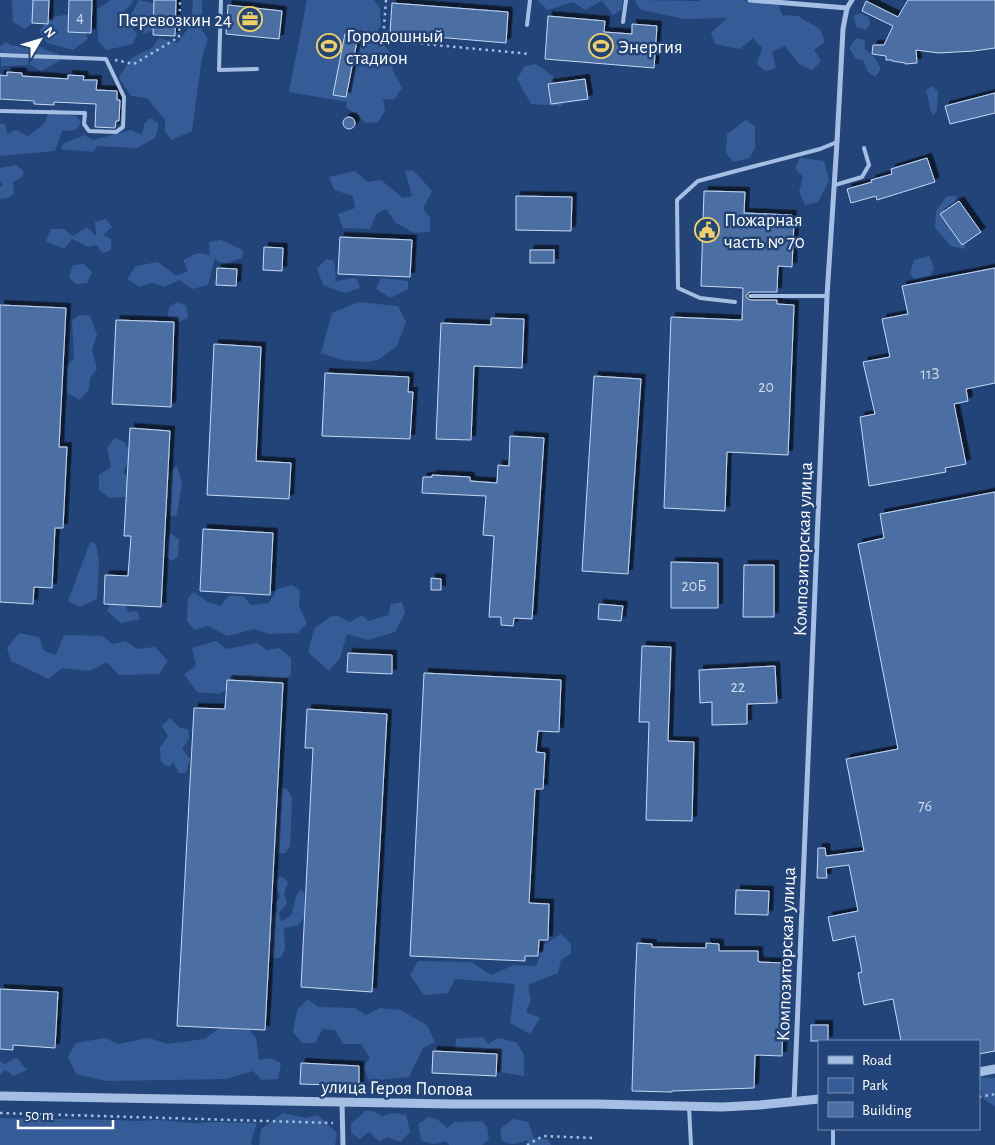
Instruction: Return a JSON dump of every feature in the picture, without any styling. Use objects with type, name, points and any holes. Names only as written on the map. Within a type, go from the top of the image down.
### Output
[{"type":"street","points":[[750,0],[846,8]]},
{"type":"street","name":"Композиторская улица","points":[[794,1102],[827,296],[843,29],[846,8],[852,0]]},
{"type":"street","points":[[980,1072],[995,1069]]},
{"type":"street","name":"улица Героя Попова","points":[[0,1096],[451,1104],[596,1104],[689,1107],[722,1107],[818,1099]]},
{"type":"street","points":[[342,1102],[343,1145]]},
{"type":"lane","points":[[221,0],[219,70],[258,69]]},
{"type":"lane","points":[[528,25],[530,0]]},
{"type":"lane","points":[[624,22],[626,0]]},
{"type":"lane","points":[[0,54],[106,59],[124,97],[123,127],[116,132],[89,131],[84,124],[84,113],[0,111]]},
{"type":"lane","points":[[735,302],[700,298],[678,288],[677,200],[698,181],[820,149],[837,142]]},
{"type":"lane","points":[[834,185],[862,177],[869,165],[864,148]]},
{"type":"lane","points":[[750,296],[827,296]]},
{"type":"lane","points":[[689,1107],[691,1145]]},
{"type":"lane","points":[[833,1145],[834,1130]]},
{"type":"path","points":[[106,59],[134,64],[178,37],[180,0]]},
{"type":"path","points":[[386,0],[383,40],[530,54]]},
{"type":"path","points":[[980,1097],[995,1094]]},
{"type":"path","points":[[0,1113],[342,1123]]},
{"type":"path","points":[[527,1145],[542,1136],[595,1138]]},
{"type":"green space","points":[[12,0],[38,0],[39,18],[25,29],[13,22]]},
{"type":"green space","points":[[111,0],[133,0],[121,15],[137,34],[133,44],[107,50],[98,42],[97,9]]},
{"type":"green space","points":[[139,0],[160,5],[157,29],[144,34],[131,15]]},
{"type":"green space","points":[[193,0],[202,0],[202,30],[208,39],[202,57],[192,131],[171,140],[165,131],[165,120],[147,98],[131,96],[119,78],[131,58],[152,48],[159,38],[178,43],[191,24]]},
{"type":"green space","name":"Городошный стадион","points":[[307,0],[374,0],[380,8],[381,26],[374,36],[363,34],[360,46],[379,40],[396,59],[392,69],[402,88],[394,100],[383,99],[385,111],[378,122],[366,123],[346,107],[347,102],[289,92]]},
{"type":"green space","points":[[537,0],[623,0],[622,9],[613,15],[602,1],[585,10],[573,2],[548,10]]},
{"type":"green space","points":[[744,0],[750,3],[777,0],[782,15],[798,16],[820,29],[825,42],[814,50],[821,61],[812,70],[799,64],[785,46],[772,52],[776,68],[765,71],[757,64],[762,48],[753,38],[740,49],[715,44],[711,33],[727,18],[685,19],[641,10],[635,1]]},
{"type":"green space","points":[[860,13],[869,17],[870,25],[865,30],[856,27],[854,16]]},
{"type":"green space","points":[[71,14],[85,30],[88,39],[73,50],[47,43],[39,31],[52,17]]},
{"type":"green space","points":[[856,38],[865,40],[865,49],[875,58],[881,69],[875,77],[868,72],[863,60],[856,59],[849,48]]},
{"type":"green space","points":[[6,42],[12,46],[33,42],[46,50],[59,54],[60,61],[41,71],[30,65],[1,66],[0,46]]},
{"type":"green space","points":[[536,64],[553,76],[558,88],[570,94],[561,106],[531,104],[517,79],[525,66]]},
{"type":"green space","points":[[932,86],[938,92],[937,110],[934,115],[931,112],[926,90]]},
{"type":"green space","points":[[51,109],[60,110],[64,115],[76,116],[81,122],[76,130],[62,131],[55,151],[0,156],[0,124],[5,124],[7,134],[15,130],[28,136],[43,125]]},
{"type":"green space","points":[[150,118],[159,124],[155,138],[137,148],[97,146],[93,152],[61,149],[63,144],[84,135],[93,140],[131,130],[142,135],[144,124]]},
{"type":"green space","points":[[746,120],[755,126],[755,148],[749,158],[733,162],[726,153],[727,134]]},
{"type":"green space","points":[[800,158],[824,161],[829,181],[818,202],[805,205],[799,192],[803,177],[795,168]]},
{"type":"green space","points":[[16,165],[24,171],[22,177],[13,182],[14,194],[8,198],[0,199],[0,187],[3,186],[0,181],[0,168]]},
{"type":"green space","points":[[413,170],[432,191],[423,209],[430,218],[430,232],[414,233],[396,223],[386,209],[377,213],[370,229],[343,228],[338,214],[355,208],[353,196],[334,190],[329,177],[355,171],[368,182],[381,180],[403,198],[412,196],[405,171]]},
{"type":"green space","points":[[947,196],[956,196],[955,214],[968,237],[964,249],[951,246],[935,228],[936,211]]},
{"type":"green space","points":[[106,219],[112,227],[103,235],[111,239],[111,250],[102,253],[97,245],[89,247],[72,239],[64,249],[46,241],[51,229],[64,229],[73,236],[87,227],[96,236],[95,222]]},
{"type":"green space","points":[[221,240],[243,250],[242,258],[223,265],[215,258],[208,285],[192,289],[180,280],[164,287],[152,282],[140,287],[127,279],[136,266],[158,262],[176,276],[188,271],[183,260],[198,253],[210,255],[209,242]]},
{"type":"green space","points":[[929,256],[934,267],[931,275],[915,280],[910,274],[914,260]]},
{"type":"green space","points":[[326,259],[334,261],[336,281],[356,278],[360,288],[344,293],[323,285],[317,269]]},
{"type":"green space","points":[[84,264],[92,272],[87,283],[76,284],[69,277],[73,265]]},
{"type":"green space","points":[[381,278],[408,281],[408,289],[391,298],[376,289]]},
{"type":"green space","points":[[177,302],[186,306],[188,317],[179,322],[168,317],[169,307]]},
{"type":"green space","points":[[358,302],[398,306],[406,322],[397,346],[378,360],[366,362],[342,360],[321,353],[332,313]]},
{"type":"green space","points":[[80,315],[90,316],[97,334],[92,349],[97,369],[90,378],[89,389],[80,400],[67,393],[66,367],[74,358],[72,320]]},
{"type":"green space","points":[[115,438],[124,442],[132,455],[123,472],[131,481],[131,496],[110,498],[99,490],[99,475],[111,467],[107,448]]},
{"type":"green space","points":[[177,466],[182,482],[177,515],[170,517],[163,489],[166,474]]},
{"type":"green space","points":[[171,533],[179,540],[178,557],[171,561],[166,557],[166,540]]},
{"type":"green space","points":[[90,542],[96,544],[99,563],[97,599],[80,607],[68,601]]},
{"type":"green space","points":[[292,585],[300,590],[299,606],[307,623],[298,633],[269,634],[254,629],[228,636],[207,626],[194,630],[187,621],[188,598],[194,592],[208,602],[220,606],[229,596],[243,596],[251,605],[269,603],[277,589]]},
{"type":"green space","points":[[112,600],[125,604],[128,612],[137,611],[140,619],[121,623],[107,611]]},
{"type":"green space","points":[[402,602],[405,613],[395,632],[368,640],[347,634],[340,658],[329,671],[308,652],[314,629],[330,617],[336,615],[350,622],[362,615],[368,621],[388,615],[391,604]]},
{"type":"green space","points":[[19,633],[39,637],[44,651],[56,655],[64,635],[102,636],[113,644],[126,641],[137,649],[155,647],[168,661],[159,674],[119,675],[107,662],[90,671],[62,668],[49,679],[11,661],[7,648]]},
{"type":"green space","points":[[216,641],[226,649],[257,643],[267,650],[279,648],[291,658],[291,675],[269,692],[235,684],[219,694],[197,692],[184,674],[196,666],[192,648]]},
{"type":"green space","points":[[170,718],[180,728],[188,729],[189,739],[182,749],[190,759],[186,773],[179,773],[173,762],[169,767],[161,762],[160,748],[168,736],[162,726]]},
{"type":"green space","points":[[281,788],[287,789],[292,798],[290,846],[285,853],[278,853],[272,847],[275,800]]},
{"type":"green space","points":[[281,876],[288,882],[284,893],[287,904],[279,913],[281,922],[292,914],[296,896],[301,889],[304,894],[304,917],[299,925],[284,928],[285,949],[280,958],[274,958],[266,950],[267,921],[278,910],[275,904],[280,897],[275,882]]},
{"type":"green space","points":[[561,934],[571,944],[571,954],[561,960],[558,973],[528,985],[531,1000],[526,1012],[540,1018],[530,1034],[510,1023],[515,984],[455,979],[448,993],[424,995],[410,975],[418,961],[471,962],[491,975],[514,965],[536,966],[545,944]]},
{"type":"green space","points":[[308,999],[318,1007],[355,1008],[366,1015],[380,1008],[400,1010],[427,1025],[435,1042],[423,1048],[409,1077],[369,1081],[364,1067],[370,1058],[361,1044],[343,1044],[335,1030],[323,1029],[315,1043],[302,1043],[293,1032],[297,1010]]},
{"type":"green space","points":[[224,1025],[245,1025],[256,1038],[259,1060],[271,1058],[281,1063],[278,1079],[262,1080],[253,1071],[226,1079],[106,1081],[76,1074],[68,1057],[76,1043],[105,1038],[118,1044],[149,1038],[168,1044],[204,1039]]},
{"type":"green space","points":[[483,1037],[488,1044],[498,1038],[516,1042],[524,1054],[524,1076],[500,1072],[497,1050],[455,1050],[456,1039]]},
{"type":"green space","points":[[17,1058],[27,1070],[14,1076],[5,1070],[0,1075],[0,1061],[4,1064]]},
{"type":"green space","points":[[980,1077],[995,1078],[995,1107],[984,1099],[980,1087]]},
{"type":"green space","points":[[365,1111],[373,1111],[382,1116],[394,1113],[406,1115],[410,1132],[400,1142],[387,1137],[380,1142],[369,1132],[360,1139],[351,1133],[351,1124]]},
{"type":"green space","points":[[283,1113],[306,1118],[318,1115],[337,1133],[335,1145],[259,1145],[261,1129]]},
{"type":"green space","points":[[429,1117],[437,1119],[447,1128],[455,1122],[482,1121],[487,1127],[489,1140],[482,1145],[449,1145],[446,1141],[433,1144],[425,1142],[421,1140],[418,1124]]},
{"type":"green space","points":[[0,1118],[257,1123],[251,1141],[252,1145],[0,1145]]},
{"type":"green space","points":[[513,1119],[528,1122],[534,1138],[548,1139],[551,1145],[530,1145],[527,1140],[514,1144],[502,1141],[500,1129]]},
{"type":"building","points":[[33,0],[49,0],[48,24],[32,23]]},
{"type":"building","points":[[69,0],[92,0],[91,33],[68,32]]},
{"type":"building","points":[[154,0],[176,0],[175,36],[153,35]]},
{"type":"building","points":[[908,0],[995,0],[995,48],[939,53],[916,50],[917,63],[905,64],[886,60],[886,56],[872,54],[873,45],[884,45],[893,26],[862,11],[866,1],[898,17]]},
{"type":"building","points":[[392,3],[508,12],[506,43],[390,33]]},
{"type":"building","points":[[228,5],[282,11],[279,39],[226,34]]},
{"type":"building","name":"Энергия","points":[[548,16],[605,21],[604,32],[632,34],[632,24],[657,26],[654,68],[545,59]]},
{"type":"building","points":[[345,34],[358,36],[346,97],[333,95]]},
{"type":"building","points":[[7,72],[22,73],[22,76],[68,79],[68,75],[84,76],[83,80],[97,80],[96,90],[117,91],[117,100],[120,100],[119,121],[116,121],[115,128],[95,127],[96,104],[54,102],[54,105],[34,104],[34,101],[0,99],[0,75],[7,76]]},
{"type":"building","points":[[585,79],[588,99],[551,104],[548,84]]},
{"type":"building","points":[[995,93],[995,113],[950,124],[945,106]]},
{"type":"building","points":[[347,117],[351,117],[355,123],[351,129],[347,129],[343,125],[343,121]]},
{"type":"building","points":[[927,158],[935,182],[877,200],[876,196],[851,203],[847,189],[892,174],[891,169]]},
{"type":"building","points":[[704,191],[745,192],[744,213],[792,215],[792,222],[794,222],[792,267],[778,266],[777,292],[750,292],[746,296],[750,300],[777,300],[777,304],[794,305],[788,455],[727,452],[725,511],[664,508],[671,317],[742,320],[743,288],[701,286]]},
{"type":"building","points":[[516,196],[572,197],[571,231],[516,230]]},
{"type":"building","points":[[959,201],[981,232],[962,245],[940,214]]},
{"type":"building","points":[[340,237],[412,240],[410,277],[338,274]]},
{"type":"building","points":[[264,247],[283,248],[282,271],[263,270]]},
{"type":"building","points":[[530,250],[554,250],[554,263],[530,263]]},
{"type":"building","points":[[217,268],[237,269],[236,286],[216,285]]},
{"type":"building","points":[[995,268],[995,383],[966,389],[968,401],[954,404],[966,464],[945,468],[946,472],[869,486],[860,417],[875,414],[863,362],[890,357],[882,319],[908,314],[902,286]]},
{"type":"building","points":[[0,305],[66,308],[59,447],[67,447],[63,528],[55,528],[52,588],[34,587],[33,604],[0,602]]},
{"type":"building","points":[[491,318],[524,319],[522,368],[474,366],[471,440],[436,439],[441,323],[491,325]]},
{"type":"building","points":[[116,320],[174,322],[171,407],[112,404]]},
{"type":"building","points":[[214,344],[261,347],[256,461],[291,463],[289,499],[207,495]]},
{"type":"building","points":[[325,373],[409,377],[408,392],[413,392],[410,439],[322,436]]},
{"type":"building","points":[[594,376],[641,379],[628,574],[582,571]]},
{"type":"building","points":[[130,428],[170,431],[161,607],[104,604],[105,575],[128,576],[131,536],[124,536]]},
{"type":"building","points":[[510,436],[544,438],[532,619],[514,618],[513,626],[501,625],[501,617],[489,617],[494,536],[483,535],[486,496],[422,493],[423,477],[432,477],[432,475],[470,477],[470,481],[497,483],[498,465],[509,466]]},
{"type":"building","points":[[995,492],[995,1051],[980,1054],[980,1040],[901,1040],[893,999],[864,1005],[858,973],[862,972],[855,936],[833,941],[828,917],[858,911],[849,865],[826,868],[827,878],[817,878],[818,848],[825,848],[826,856],[864,851],[846,759],[898,749],[858,544],[884,538],[880,514]]},
{"type":"building","points":[[203,529],[273,533],[270,595],[200,591]]},
{"type":"building","points":[[671,562],[718,563],[718,608],[671,608]]},
{"type":"building","points":[[744,565],[774,565],[774,617],[743,617]]},
{"type":"building","points":[[431,578],[441,579],[441,590],[431,590]]},
{"type":"building","points":[[599,604],[623,606],[621,621],[598,619]]},
{"type":"building","points":[[642,646],[671,647],[668,741],[694,742],[692,821],[646,820],[649,722],[639,722]]},
{"type":"building","points":[[348,653],[392,655],[392,674],[347,672]]},
{"type":"building","points":[[775,666],[777,703],[747,704],[747,724],[712,725],[712,702],[700,703],[699,670]]},
{"type":"building","points":[[424,673],[561,680],[559,732],[538,731],[536,752],[545,753],[543,789],[535,789],[529,903],[549,904],[548,940],[539,940],[538,956],[525,956],[525,961],[410,956]]},
{"type":"building","points":[[227,680],[283,683],[265,1030],[177,1026],[194,708],[225,709]]},
{"type":"building","points":[[307,709],[387,714],[372,992],[301,987],[313,748],[305,748]]},
{"type":"building","points":[[736,890],[769,891],[768,915],[735,914]]},
{"type":"building","points":[[637,943],[652,944],[652,947],[706,948],[706,943],[719,944],[719,951],[758,951],[759,962],[784,963],[782,1056],[755,1055],[754,1088],[672,1092],[632,1091]]},
{"type":"building","points":[[0,989],[58,992],[55,1048],[13,1045],[13,1050],[0,1049]]},
{"type":"building","points":[[811,1025],[828,1025],[828,1040],[811,1041]]},
{"type":"building","points":[[433,1051],[497,1054],[496,1076],[432,1073]]},
{"type":"building","points":[[301,1063],[359,1066],[359,1086],[300,1084]]},
{"type":"place","name":"Перевозкин 24","points":[[250,19]]},
{"type":"place","name":"Городошный стадион","points":[[329,46]]},
{"type":"place","name":"Энергия","points":[[601,46]]},
{"type":"place","name":"Пожарная часть № 70","points":[[707,230]]}]
